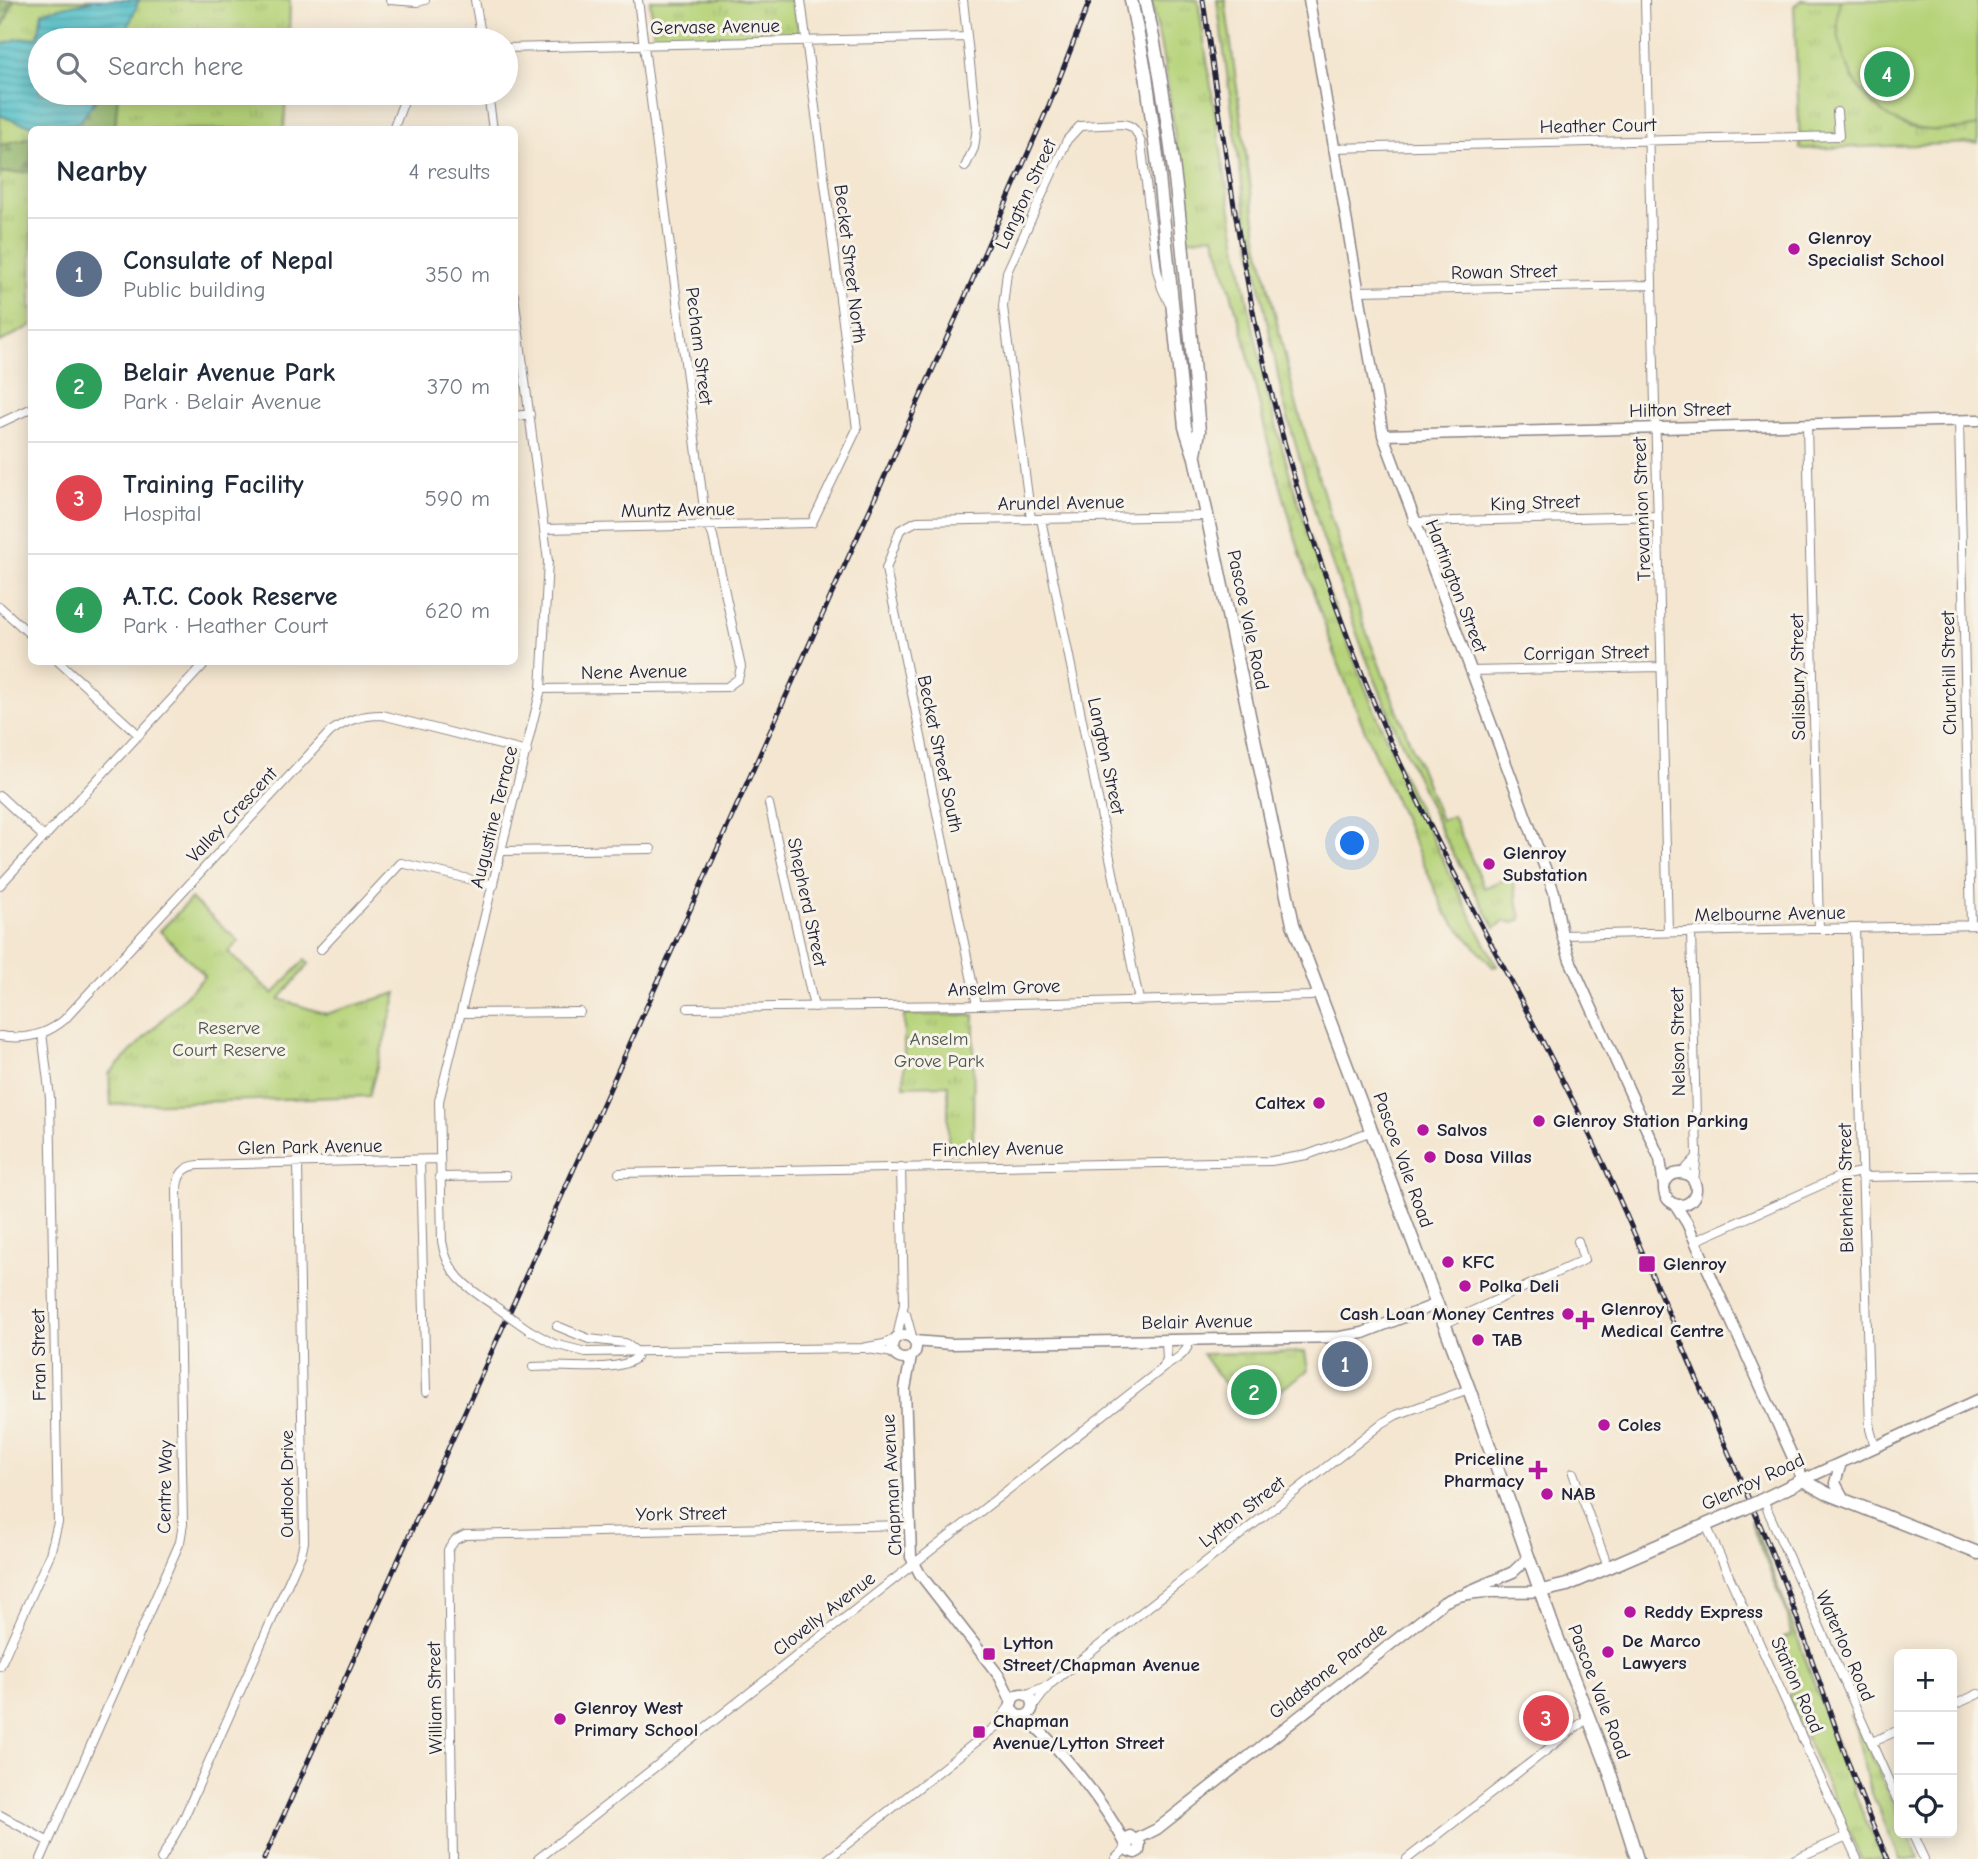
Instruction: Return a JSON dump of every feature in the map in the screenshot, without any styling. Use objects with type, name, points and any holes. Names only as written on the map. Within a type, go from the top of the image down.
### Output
[{"type":"main road","name":"Pascoe Vale Road","points":[[1130,0],[1148,89],[1185,427],[1195,458],[1293,924],[1469,1389],[1541,1591],[1608,1767],[1637,1859]]},
{"type":"main road","name":"Pascoe Vale Road","points":[[1145,0],[1164,100],[1174,176],[1199,431],[1195,458]]},
{"type":"main road","name":"Glenroy Road","points":[[1541,1591],[1567,1586],[1803,1480]]},
{"type":"main road","points":[[1803,1480],[1812,1487],[1845,1501],[1978,1553]]},
{"type":"street","points":[[390,0],[425,0]]},
{"type":"street","points":[[475,0],[480,28]]},
{"type":"street","name":"Pecham Street","points":[[638,0],[705,516],[713,536],[741,667],[738,679],[727,687]]},
{"type":"street","name":"Becket Street North","points":[[801,0],[857,429],[812,523]]},
{"type":"street","points":[[962,0],[977,135],[965,167]]},
{"type":"street","name":"Hartington Street","points":[[1309,0],[1383,435],[1413,522],[1553,892],[1562,935],[1577,978],[1660,1159],[1665,1166],[1679,1174]]},
{"type":"street","name":"Trevannion Street","points":[[1645,0],[1668,932]]},
{"type":"street","name":"Gervase Avenue","points":[[518,48],[967,37]]},
{"type":"street","points":[[395,126],[402,105]]},
{"type":"street","points":[[490,105],[492,126]]},
{"type":"street","name":"Heather Court","points":[[1333,148],[1839,136],[1837,111]]},
{"type":"street","name":"Langton Street","points":[[1031,519],[1003,307],[1007,272],[1067,140],[1080,126],[1122,124],[1133,127],[1141,143],[1157,270],[1172,309]]},
{"type":"street","name":"Rowan Street","points":[[1358,291],[1651,285]]},
{"type":"street","name":"Augustine Terrace","points":[[518,325],[548,561],[541,689],[439,1101],[442,1241],[445,1258],[461,1282],[529,1330],[554,1344],[575,1351],[637,1352]]},
{"type":"street","points":[[0,423],[28,413]]},
{"type":"street","points":[[518,416],[530,414]]},
{"type":"street","name":"Hilton Street","points":[[1383,435],[1978,420]]},
{"type":"street","name":"Churchill Street","points":[[1959,421],[1974,925]]},
{"type":"street","name":"Salisbury Street","points":[[1807,425],[1819,928]]},
{"type":"street","name":"Arundel Avenue","points":[[917,521],[1206,516]]},
{"type":"street","name":"King Street","points":[[1413,522],[1657,516]]},
{"type":"street","name":"Langton Street","points":[[1041,519],[1139,1000]]},
{"type":"street","name":"Becket Street South","points":[[917,521],[900,530],[886,569],[977,1005]]},
{"type":"street","name":"Muntz Avenue","points":[[545,529],[812,523]]},
{"type":"street","points":[[0,607],[28,632]]},
{"type":"street","points":[[62,665],[139,735]]},
{"type":"street","points":[[0,884],[203,665]]},
{"type":"street","name":"Corrigan Street","points":[[1470,671],[1661,667]]},
{"type":"street","name":"Nene Avenue","points":[[541,689],[727,687]]},
{"type":"street","name":"Valley Crescent","points":[[0,1036],[17,1038],[42,1033],[64,1020],[330,732],[344,722],[364,715],[382,715],[527,752]]},
{"type":"street","points":[[0,796],[44,837]]},
{"type":"street","name":"Shepherd Street","points":[[769,804],[814,1007]]},
{"type":"street","points":[[502,851],[650,849]]},
{"type":"street","points":[[321,949],[401,863],[494,885]]},
{"type":"street","name":"Melbourne Avenue","points":[[1562,935],[1974,925]]},
{"type":"street","name":"Blenheim Street","points":[[1855,928],[1870,1429],[1875,1447]]},
{"type":"street","name":"Nelson Street","points":[[1691,932],[1697,1151],[1694,1182]]},
{"type":"street","name":"Anselm Grove","points":[[688,1008],[977,1005],[1306,997],[1320,993]]},
{"type":"street","points":[[461,1013],[580,1012]]},
{"type":"street","name":"Fran Street","points":[[0,1666],[50,1554],[58,1523],[50,1098],[42,1033]]},
{"type":"street","name":"Finchley Avenue","points":[[619,1173],[1271,1161],[1307,1155],[1372,1131]]},
{"type":"street","points":[[1697,1151],[1691,1164],[1669,1178],[1664,1186],[1665,1195],[1675,1204],[1687,1223],[1803,1480]]},
{"type":"street","name":"Hartington Street","points":[[1660,1159],[1664,1186]]},
{"type":"street","points":[[420,1160],[426,1392]]},
{"type":"street","name":"Glen Park Avenue","points":[[183,1171],[199,1165],[439,1160]]},
{"type":"street","name":"Outlook Drive","points":[[161,1859],[182,1822],[304,1542],[298,1163]]},
{"type":"street","points":[[862,1348],[904,1360],[913,1355],[916,1347],[904,1304],[901,1167]]},
{"type":"street","name":"Centre Way","points":[[41,1859],[180,1542],[183,1524],[177,1183],[183,1171]]},
{"type":"street","points":[[1679,1174],[1686,1175],[1694,1182],[1695,1193],[1689,1201],[1687,1223]]},
{"type":"street","points":[[1695,1241],[1842,1176],[1978,1175]]},
{"type":"street","points":[[439,1177],[506,1176]]},
{"type":"street","points":[[1675,1204],[1689,1201]]},
{"type":"street","points":[[1444,1324],[1584,1260],[1578,1241]]},
{"type":"street","points":[[895,1356],[891,1347],[897,1337],[904,1304]]},
{"type":"street","name":"Belair Avenue","points":[[913,1340],[951,1344],[1351,1336],[1437,1304]]},
{"type":"street","points":[[557,1326],[589,1339],[625,1343],[637,1352],[862,1348],[884,1344],[905,1335],[913,1340]]},
{"type":"street","name":"Clovelly Avenue","points":[[538,1859],[1185,1353],[1190,1340]]},
{"type":"street","points":[[1163,1368],[1167,1359],[1166,1341]]},
{"type":"street","name":"Belair Avenue","points":[[913,1355],[931,1347],[951,1344]]},
{"type":"street","points":[[533,1367],[625,1364],[634,1361],[637,1352]]},
{"type":"street","name":"Chapman Avenue","points":[[913,1355],[905,1389],[910,1550],[913,1564],[1000,1677],[1012,1703]]},
{"type":"street","name":"Chapman Avenue","points":[[895,1356],[905,1389]]},
{"type":"street","name":"Lytton Street","points":[[1028,1712],[1049,1685],[1381,1423],[1469,1389]]},
{"type":"street","name":"Glenroy Road","points":[[1803,1480],[1978,1400]]},
{"type":"street","points":[[1841,1463],[1835,1483],[1845,1501]]},
{"type":"street","points":[[1573,1474],[1608,1567]]},
{"type":"street","name":"Waterloo Road","points":[[1762,1500],[1894,1793]]},
{"type":"street","name":"York Street","points":[[455,1540],[465,1535],[909,1525]]},
{"type":"street","name":"Station Road","points":[[1706,1525],[1857,1859]]},
{"type":"street","name":"William Street","points":[[453,1859],[448,1550],[455,1540]]},
{"type":"street","points":[[1458,1596],[1513,1573],[1529,1557]]},
{"type":"street","name":"Gladstone Parade","points":[[1118,1859],[1136,1850],[1157,1829],[1444,1602],[1458,1596],[1541,1591]]},
{"type":"street","name":"Chapman Avenue","points":[[1000,1677],[1024,1695]]},
{"type":"street","name":"Lytton Street","points":[[1024,1695],[1049,1685]]},
{"type":"street","points":[[1957,1704],[1978,1694]]},
{"type":"street","points":[[995,1727],[1018,1696],[1024,1695],[1031,1700],[1028,1712]]},
{"type":"street","points":[[1012,1703],[1013,1711],[1028,1712],[1136,1850]]},
{"type":"street","points":[[828,1859],[995,1727],[1028,1712]]},
{"type":"street","points":[[1407,1859],[1589,1717]]},
{"type":"street","points":[[1872,1742],[1894,1732]]},
{"type":"street","points":[[0,1815],[47,1841]]},
{"type":"street","points":[[1795,1859],[1847,1836]]},
{"type":"street","points":[[1914,1838],[1924,1859]]},
{"type":"green space","points":[[0,0],[290,0],[289,28],[28,28],[28,105],[285,105],[284,126],[28,126],[28,328],[0,342]]},
{"type":"green space","points":[[0,0],[14,0],[4,24],[0,27]]},
{"type":"green space","points":[[650,0],[794,0],[799,34],[654,37]]},
{"type":"green space","points":[[1151,0],[1198,0],[1250,314],[1294,489],[1342,629],[1369,698],[1430,833],[1497,966],[1493,967],[1446,914],[1371,746],[1301,557],[1268,442],[1243,333],[1214,236],[1186,240],[1168,89]]},
{"type":"green space","points":[[1217,0],[1225,0],[1258,242],[1296,403],[1364,626],[1441,820],[1453,816],[1484,888],[1512,876],[1521,919],[1515,923],[1504,921],[1495,928],[1443,835],[1364,653],[1321,533],[1284,404],[1248,228]]},
{"type":"green space","points":[[1802,0],[1978,0],[1978,143],[1800,149],[1794,6]]},
{"type":"green space","points":[[1840,0],[1978,0],[1978,126],[1941,130],[1912,128],[1888,116],[1873,104],[1851,73],[1843,55],[1839,37]]},
{"type":"green space","points":[[90,105],[117,105],[115,126],[57,126]]},
{"type":"green space","points":[[28,138],[28,172],[0,173],[0,145]]},
{"type":"green space","name":"Reserve Court Reserve","points":[[191,899],[239,941],[228,952],[273,994],[305,960],[309,964],[279,999],[326,1014],[397,993],[369,1096],[111,1105],[109,1074],[205,976],[160,931]]},
{"type":"green space","name":"Anselm Grove Park","points":[[904,1015],[974,1015],[973,1152],[948,1153],[948,1085],[904,1086]]},
{"type":"green space","points":[[1305,1352],[1308,1370],[1247,1415],[1202,1354]]},
{"type":"green space","points":[[1752,1521],[1770,1563],[1848,1776],[1883,1859],[1861,1859],[1787,1696],[1797,1690],[1780,1647],[1786,1644],[1783,1637],[1791,1635],[1787,1612],[1750,1522]]},
{"type":"green space","points":[[1853,1714],[1894,1805],[1894,1838],[1909,1838],[1919,1859],[1900,1859],[1868,1784],[1857,1732],[1850,1715]]},
{"type":"water","points":[[94,0],[139,0],[128,28],[39,28],[42,12]]},
{"type":"water","points":[[28,38],[28,105],[92,105],[80,122],[40,126],[20,123],[0,115],[0,45]]},
{"type":"railway","points":[[264,1859],[958,313],[1049,105],[1090,0]]},
{"type":"railway","points":[[1203,0],[1234,204],[1256,326],[1279,424],[1339,615],[1404,772],[1564,1083],[1624,1210],[1778,1567],[1847,1758],[1888,1859]]},
{"type":"place","name":"A.T.C. Cook Reserve","points":[[1887,74]]},
{"type":"place","name":"Glenroy Specialist School","points":[[1794,249]]},
{"type":"place","name":"Glenroy Substation","points":[[1489,864]]},
{"type":"place","name":"Caltex","points":[[1319,1103]]},
{"type":"place","name":"Glenroy Station Parking","points":[[1539,1121]]},
{"type":"place","name":"Salvos","points":[[1423,1130]]},
{"type":"place","name":"Dosa Villas","points":[[1430,1157]]},
{"type":"place","name":"KFC","points":[[1448,1262]]},
{"type":"place","name":"Glenroy","points":[[1647,1264]]},
{"type":"place","name":"Polka Deli","points":[[1465,1286]]},
{"type":"place","name":"Cash Loan Money Centres","points":[[1568,1314]]},
{"type":"place","name":"Glenroy Medical Centre","points":[[1585,1320]]},
{"type":"place","name":"TAB","points":[[1478,1340]]},
{"type":"place","name":"Consulate of Nepal","points":[[1345,1364]]},
{"type":"place","name":"Belair Avenue Park","points":[[1254,1392]]},
{"type":"place","name":"Coles","points":[[1604,1425]]},
{"type":"place","name":"Priceline Pharmacy","points":[[1538,1470]]},
{"type":"place","name":"NAB","points":[[1547,1494]]},
{"type":"place","name":"Reddy Express","points":[[1630,1612]]},
{"type":"place","name":"De Marco Lawyers","points":[[1608,1652]]},
{"type":"place","name":"Lytton Street/Chapman Avenue","points":[[989,1654]]},
{"type":"place","name":"Training Facility","points":[[1546,1718]]},
{"type":"place","name":"Glenroy West Primary School","points":[[560,1719]]},
{"type":"place","name":"Chapman Avenue/Lytton Street","points":[[979,1732]]}]
